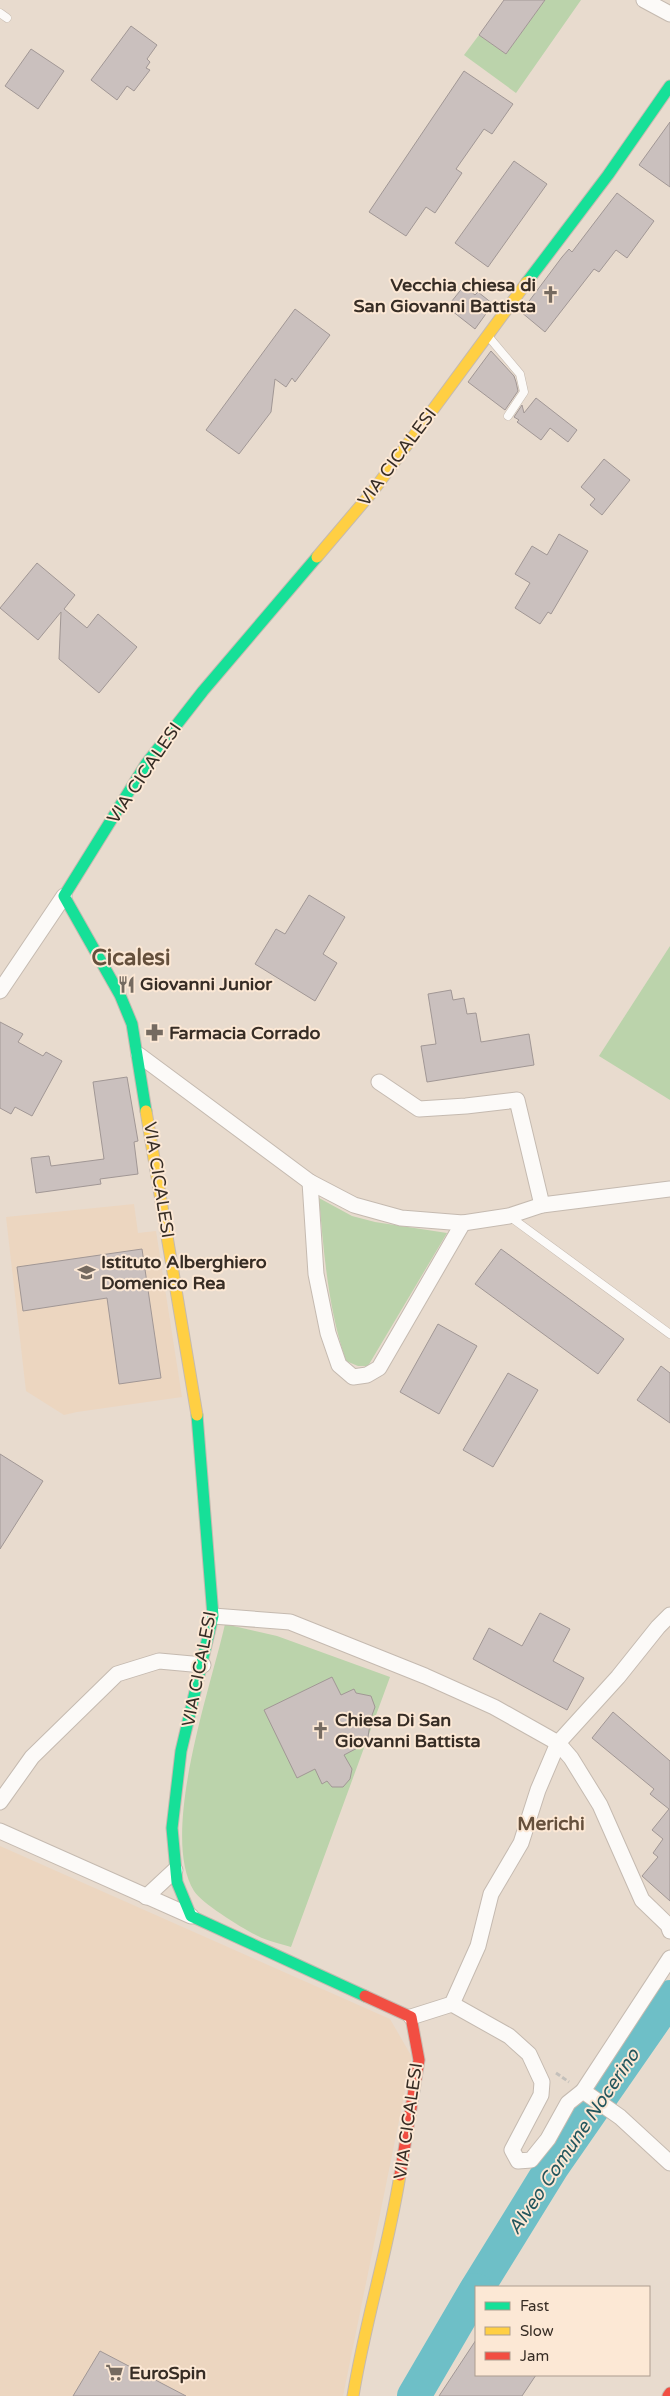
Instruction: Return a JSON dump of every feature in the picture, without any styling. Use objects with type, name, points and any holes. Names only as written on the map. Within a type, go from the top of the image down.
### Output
[{"type":"street","points":[[644,0],[670,14]]},
{"type":"street","name":"VIA CICALESI","points":[[191,1916],[175,1870],[172,1828],[182,1751],[213,1616],[199,1430],[139,1055],[132,1024],[120,995],[64,896],[146,764],[202,691],[373,491],[487,334],[608,175],[670,86]]},
{"type":"street","points":[[0,991],[64,896]]},
{"type":"street","points":[[139,1055],[310,1182],[354,1205],[401,1218],[463,1223],[509,1216],[542,1205],[670,1189]]},
{"type":"street","points":[[379,1082],[419,1109],[516,1100],[542,1205]]},
{"type":"street","points":[[310,1182],[316,1274],[328,1333],[339,1365],[353,1377],[367,1374],[379,1368],[463,1223]]},
{"type":"street","points":[[452,2004],[478,1946],[491,1894],[521,1843],[538,1790],[558,1743],[618,1677],[658,1626],[670,1615]]},
{"type":"street","points":[[213,1616],[290,1622],[426,1676],[494,1707],[558,1743],[572,1758],[600,1805],[642,1900],[668,1925],[670,1931]]},
{"type":"street","points":[[0,1802],[32,1757],[117,1674],[159,1661],[203,1665]]},
{"type":"street","points":[[0,1831],[411,2017],[452,2004],[509,2036],[529,2054],[542,2082],[541,2095],[512,2150],[518,2162],[531,2160],[548,2139],[568,2103],[587,2093],[670,1958]]},
{"type":"street","points":[[146,1897],[175,1870]]},
{"type":"street","name":"VIA CICALESI","points":[[353,2396],[359,2358],[394,2215],[419,2060],[411,2017]]},
{"type":"street","points":[[587,2093],[612,2110],[670,2163]]},
{"type":"lane","points":[[487,334],[520,374],[524,392],[508,416]]},
{"type":"lane","points":[[509,1216],[670,1334]]},
{"type":"shaded area","name":"Istituto Alberghiero Domenico Rea","points":[[134,1204],[138,1233],[156,1231],[182,1397],[64,1415],[26,1391],[6,1217]]},
{"type":"shaded area","points":[[0,1846],[390,2019],[412,2057],[343,2396],[0,2396]]},
{"type":"green space","points":[[545,0],[581,0],[516,93],[464,55],[479,35],[506,54]]},
{"type":"green space","points":[[670,946],[670,1100],[599,1056]]},
{"type":"green space","points":[[319,1198],[352,1216],[375,1222],[447,1233],[368,1366],[358,1366],[346,1361],[340,1341],[328,1281]]},
{"type":"green space","points":[[225,1624],[277,1636],[390,1677],[291,1947],[255,1935],[206,1903],[194,1891],[185,1866],[182,1834],[191,1760]]},
{"type":"building","points":[[504,0],[545,0],[506,54],[479,35]]},
{"type":"building","points":[[131,26],[157,45],[147,59],[150,62],[146,68],[150,70],[134,91],[127,86],[117,100],[91,80]]},
{"type":"building","points":[[31,49],[64,71],[38,109],[5,86]]},
{"type":"building","points":[[464,71],[513,104],[492,134],[484,129],[456,169],[462,173],[435,213],[426,207],[406,236],[369,212]]},
{"type":"building","points":[[670,122],[670,187],[639,165]]},
{"type":"building","points":[[514,161],[547,184],[488,267],[455,243]]},
{"type":"building","points":[[617,193],[654,221],[627,258],[616,250],[599,272],[594,269],[545,332],[521,312],[562,257],[569,249],[572,252]]},
{"type":"building","points":[[464,286],[475,295],[478,292],[493,304],[475,329],[447,307]]},
{"type":"building","points":[[295,309],[330,335],[295,382],[292,378],[286,387],[275,379],[271,412],[239,454],[206,430]]},
{"type":"building","points":[[491,351],[514,376],[516,382],[518,391],[505,410],[468,382]]},
{"type":"building","points":[[536,398],[577,430],[568,442],[550,428],[541,440],[517,422],[519,420],[514,417],[522,405],[524,413]]},
{"type":"building","points":[[604,459],[630,480],[602,515],[590,505],[595,499],[581,487]]},
{"type":"building","points":[[559,534],[588,551],[551,614],[548,612],[540,624],[515,608],[530,583],[515,574],[532,546],[547,555]]},
{"type":"building","points":[[37,563],[75,595],[64,609],[87,628],[98,614],[137,647],[99,693],[59,659],[61,612],[38,640],[0,608]]},
{"type":"building","points":[[309,895],[345,917],[323,954],[337,963],[315,1001],[255,964],[276,929],[285,934]]},
{"type":"building","points":[[451,990],[453,1000],[464,998],[467,1014],[476,1013],[481,1042],[529,1034],[534,1065],[427,1082],[421,1046],[436,1044],[428,994]]},
{"type":"building","points":[[0,1022],[23,1034],[18,1042],[43,1056],[46,1052],[62,1061],[32,1116],[15,1107],[11,1114],[0,1108]]},
{"type":"building","points":[[127,1077],[138,1141],[134,1142],[138,1174],[100,1179],[101,1184],[36,1193],[31,1158],[49,1156],[51,1166],[104,1159],[93,1082]]},
{"type":"building","points":[[142,1249],[161,1378],[119,1384],[107,1298],[23,1311],[17,1267]]},
{"type":"building","points":[[501,1249],[624,1339],[598,1374],[475,1284]]},
{"type":"building","points":[[438,1324],[477,1346],[439,1414],[400,1392]]},
{"type":"building","points":[[661,1366],[670,1373],[670,1423],[637,1400]]},
{"type":"building","points":[[508,1373],[538,1390],[493,1467],[463,1450]]},
{"type":"building","points":[[0,1454],[43,1481],[0,1549]]},
{"type":"building","points":[[540,1613],[570,1629],[553,1661],[584,1678],[567,1710],[473,1659],[489,1628],[522,1646]]},
{"type":"building","name":"Chiesa Di San Giovanni Battista","points":[[332,1677],[341,1695],[354,1689],[356,1693],[371,1696],[375,1707],[371,1718],[367,1743],[344,1755],[352,1769],[350,1779],[343,1787],[332,1787],[327,1781],[322,1784],[315,1769],[297,1778],[264,1710]]},
{"type":"building","points":[[613,1712],[670,1761],[670,1901],[642,1876],[658,1857],[653,1853],[663,1839],[652,1830],[669,1809],[650,1794],[654,1789],[592,1738]]},
{"type":"building","points":[[475,2342],[475,2376],[535,2376],[522,2396],[439,2396]]},
{"type":"building","name":"EuroSpin","points":[[100,2351],[186,2396],[73,2396]]},
{"type":"waterway","name":"Alveo Comune Nocerino","points":[[479,2286],[552,2167],[670,1997]]},
{"type":"waterway","name":"Alveo Comune Nocerino","points":[[414,2396],[475,2292]]},
{"type":"traffic: fast","points":[[527,282],[608,175],[670,86]]},
{"type":"traffic: fast","points":[[146,1111],[132,1024],[120,995],[64,896],[146,764],[203,691],[317,557]]},
{"type":"traffic: fast","points":[[197,1415],[213,1616],[181,1751],[172,1828],[177,1882],[191,1916],[365,1996]]},
{"type":"traffic: slow","points":[[317,557],[373,491],[527,282]]},
{"type":"traffic: slow","points":[[146,1111],[197,1415]]},
{"type":"traffic: slow","points":[[353,2396],[400,2175]]},
{"type":"traffic: jam","points":[[365,1996],[411,2017],[419,2060],[400,2175]]},
{"type":"place","name":"Vecchia chiesa di San Giovanni Battista","points":[[550,295]]},
{"type":"place","name":"Giovanni Junior","points":[[126,984]]},
{"type":"place","name":"Farmacia Corrado","points":[[155,1033]]},
{"type":"place","name":"Istituto Alberghiero Domenico Rea","points":[[87,1272]]},
{"type":"place","name":"Chiesa Di San Giovanni Battista","points":[[321,1730]]},
{"type":"place","name":"EuroSpin","points":[[115,2373]]},
{"type":"district","name":"Cicalesi","points":[[131,957]]},
{"type":"district","name":"Merichi","points":[[551,1823]]}]
